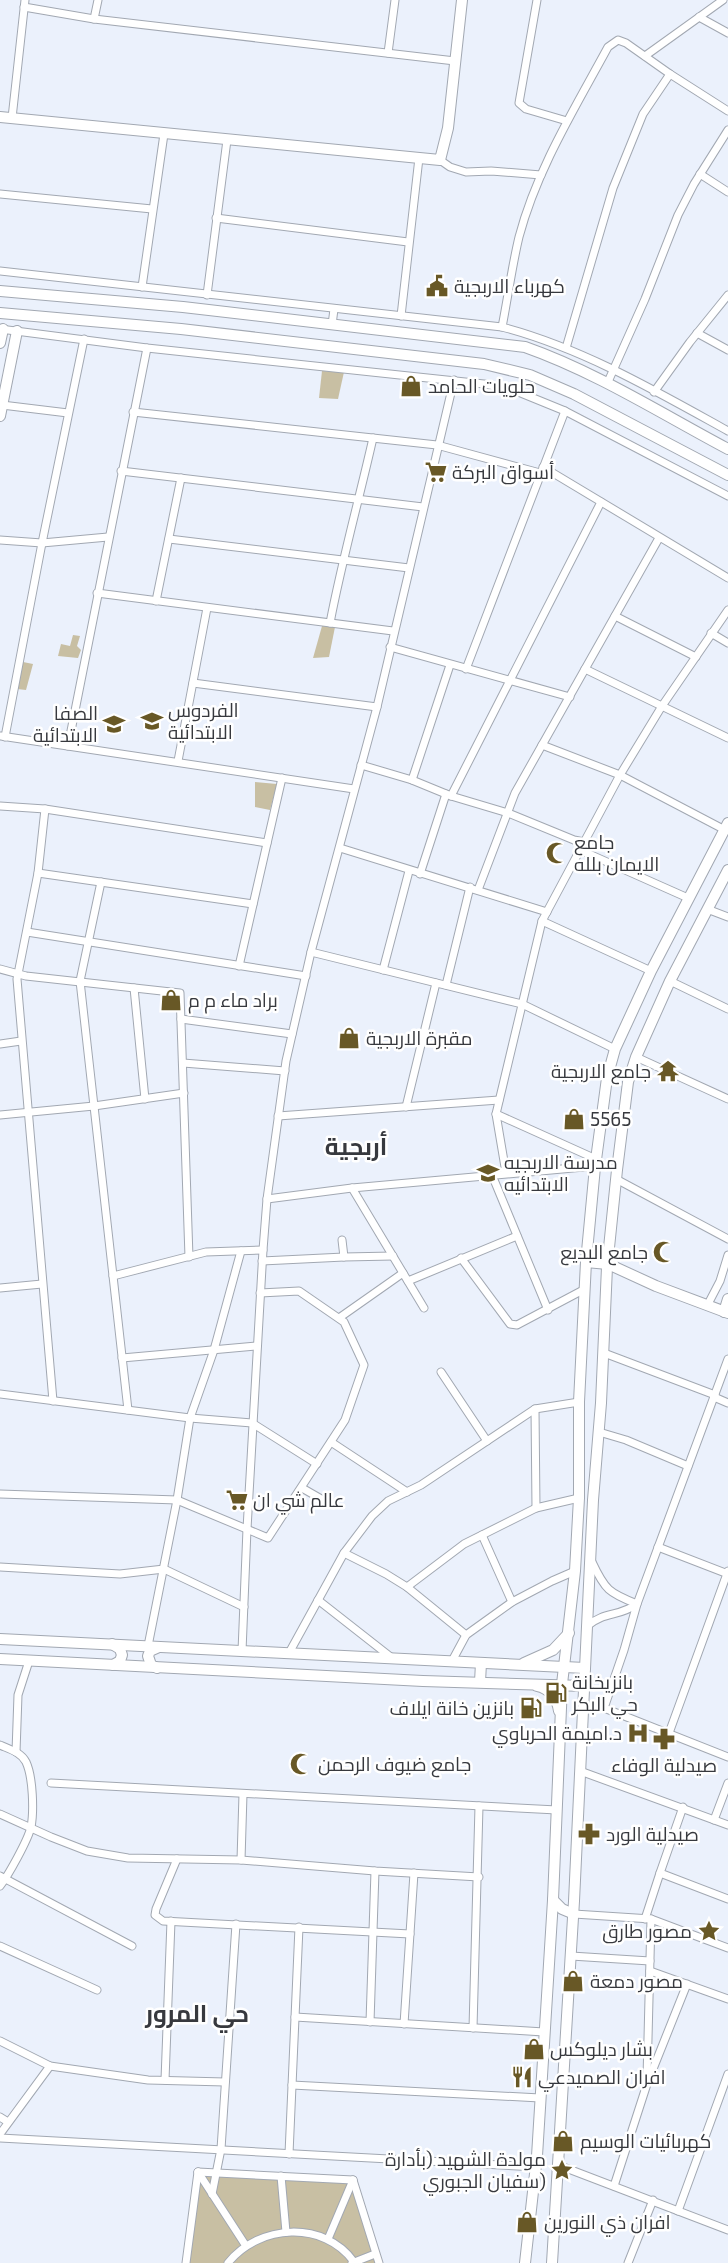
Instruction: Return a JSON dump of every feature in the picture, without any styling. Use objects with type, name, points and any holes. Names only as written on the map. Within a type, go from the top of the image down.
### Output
[{"type":"main road","points":[[0,117],[440,160],[448,128],[462,0]]},
{"type":"main road","points":[[0,291],[183,307],[525,347],[553,357],[608,384],[728,449]]},
{"type":"main road","points":[[0,313],[181,329],[484,364],[530,375],[574,394],[728,475]]},
{"type":"main road","points":[[0,343],[1,329]]},
{"type":"main road","points":[[0,416],[17,331]]},
{"type":"main road","points":[[525,2263],[536,2167],[553,1900],[562,1684],[570,1632],[575,1571],[579,1498],[579,1402],[586,1262],[607,1078],[615,1049],[650,971],[726,827]]},
{"type":"main road","points":[[552,2263],[574,1914],[584,1668],[608,1264],[628,1082],[636,1057],[670,981],[728,870]]},
{"type":"main road","points":[[586,1262],[608,1264],[656,1286],[726,1312],[728,1299]]},
{"type":"main road","points":[[518,1665],[534,1660],[553,1650],[570,1632]]},
{"type":"main road","points":[[0,1639],[584,1668]]},
{"type":"main road","points":[[112,1644],[118,1646],[122,1655],[120,1661],[112,1665]]},
{"type":"main road","points":[[157,1668],[151,1665],[148,1656],[150,1650],[159,1647]]},
{"type":"main road","points":[[0,1659],[157,1668],[584,1686]]},
{"type":"main road","points":[[480,1682],[482,1663]]},
{"type":"main road","points":[[527,1684],[550,1692],[558,1704],[561,1725]]},
{"type":"main road","points":[[553,1900],[562,1908],[574,1914]]},
{"type":"street","points":[[94,19],[98,0]]},
{"type":"street","points":[[388,53],[396,0]]},
{"type":"street","points":[[537,0],[519,103],[526,109],[567,121]]},
{"type":"street","points":[[645,56],[723,0]]},
{"type":"street","points":[[12,118],[24,4],[94,19],[455,61]]},
{"type":"street","points":[[699,17],[728,33]]},
{"type":"street","points":[[502,327],[519,237],[541,175],[567,121],[608,47],[613,42],[618,40],[626,43],[728,111]]},
{"type":"street","points":[[566,348],[613,188],[643,114],[670,74]]},
{"type":"street","points":[[608,384],[646,299],[678,216],[700,174],[728,130]]},
{"type":"street","points":[[142,287],[164,134]]},
{"type":"street","points":[[207,295],[226,140]]},
{"type":"street","points":[[401,316],[419,158]]},
{"type":"street","points":[[440,160],[450,167],[466,172],[505,172],[541,175]]},
{"type":"street","points":[[700,174],[728,192]]},
{"type":"street","points":[[0,194],[152,209]]},
{"type":"street","points":[[216,218],[408,242]]},
{"type":"street","points":[[0,272],[502,327],[566,348],[728,431]]},
{"type":"street","points":[[654,392],[697,333],[728,295]]},
{"type":"street","points":[[332,325],[334,309]]},
{"type":"street","points":[[1,329],[147,348],[454,380],[511,389],[565,411],[728,496]]},
{"type":"street","points":[[697,333],[728,350]]},
{"type":"street","points":[[84,339],[2,736],[354,789]]},
{"type":"street","points":[[68,746],[121,471],[147,348]]},
{"type":"street","points":[[242,1651],[252,1423],[262,1261],[267,1199],[285,1071],[306,976],[376,707],[437,444],[454,380]]},
{"type":"street","points":[[2,405],[68,413]]},
{"type":"street","points":[[466,669],[565,411]]},
{"type":"street","points":[[133,412],[437,444],[541,470],[601,502],[728,578]]},
{"type":"street","points":[[330,623],[342,560],[359,500],[373,438]]},
{"type":"street","points":[[121,471],[423,507]]},
{"type":"street","points":[[156,601],[181,478]]},
{"type":"street","points":[[420,874],[448,795],[510,681],[601,502]]},
{"type":"street","points":[[0,540],[42,543],[108,537]]},
{"type":"street","points":[[478,890],[515,794],[659,538]]},
{"type":"street","points":[[169,539],[409,568]]},
{"type":"street","points":[[97,593],[394,630]]},
{"type":"street","points":[[178,761],[207,608]]},
{"type":"street","points":[[506,1173],[496,1114],[542,921],[620,775],[662,706],[728,610]]},
{"type":"street","points":[[615,616],[696,657]]},
{"type":"street","points":[[711,634],[728,643]]},
{"type":"street","points":[[390,647],[450,665],[570,696]]},
{"type":"street","points":[[412,780],[450,665]]},
{"type":"street","points":[[585,669],[728,738]]},
{"type":"street","points":[[194,683],[376,707]]},
{"type":"street","points":[[542,745],[620,775],[726,827]]},
{"type":"street","points":[[361,765],[412,780],[448,795],[508,813],[574,840],[584,842]]},
{"type":"street","points":[[239,966],[282,778]]},
{"type":"street","points":[[0,806],[44,809],[267,843]]},
{"type":"street","points":[[44,809],[38,873],[18,974],[21,1041],[29,1112],[53,1401]]},
{"type":"street","points":[[340,848],[409,871],[470,887],[547,912]]},
{"type":"street","points":[[580,850],[688,898]]},
{"type":"street","points":[[383,970],[409,871]]},
{"type":"street","points":[[38,873],[253,904]]},
{"type":"street","points":[[100,882],[80,981],[128,1410]]},
{"type":"street","points":[[446,985],[470,887]]},
{"type":"street","points":[[707,909],[728,917]]},
{"type":"street","points":[[542,921],[650,971]]},
{"type":"street","points":[[27,932],[306,976]]},
{"type":"street","points":[[312,952],[522,1004],[615,1049]]},
{"type":"street","points":[[0,969],[26,976],[180,993],[189,1257]]},
{"type":"street","points":[[670,981],[728,1009]]},
{"type":"street","points":[[406,1107],[436,983]]},
{"type":"street","points":[[134,988],[144,1098]]},
{"type":"street","points":[[181,1019],[292,1034]]},
{"type":"street","points":[[0,1044],[21,1041]]},
{"type":"street","points":[[636,1057],[728,1099]]},
{"type":"street","points":[[183,1063],[285,1071]]},
{"type":"street","points":[[0,1115],[94,1106],[184,1093]]},
{"type":"street","points":[[278,1116],[500,1100]]},
{"type":"street","points":[[496,1114],[596,1162]]},
{"type":"street","points":[[267,1199],[596,1162]]},
{"type":"street","points":[[492,1175],[548,1310]]},
{"type":"street","points":[[616,1179],[728,1239]]},
{"type":"street","points":[[352,1188],[424,1308]]},
{"type":"street","points":[[408,1281],[517,1236]]},
{"type":"street","points":[[342,1240],[344,1257]]},
{"type":"street","points":[[113,1276],[206,1252],[263,1250]]},
{"type":"street","points":[[148,1646],[177,1500],[190,1418],[214,1350],[242,1251]]},
{"type":"street","points":[[707,1306],[720,1281],[728,1255]]},
{"type":"street","points":[[262,1261],[393,1256]]},
{"type":"street","points":[[461,1258],[510,1324],[517,1325],[585,1289]]},
{"type":"street","points":[[339,1318],[403,1273]]},
{"type":"street","points":[[0,1288],[42,1284]]},
{"type":"street","points":[[0,1494],[177,1500],[268,1538],[345,1420],[364,1365],[344,1322],[339,1318],[299,1291],[260,1293]]},
{"type":"street","points":[[122,1358],[257,1346]]},
{"type":"street","points":[[604,1353],[715,1396],[728,1403]]},
{"type":"street","points":[[604,1708],[658,1547],[715,1396],[725,1375],[728,1359]]},
{"type":"street","points":[[441,1372],[487,1441]]},
{"type":"street","points":[[0,1394],[190,1418],[252,1423],[317,1464]]},
{"type":"street","points":[[289,1653],[344,1553],[382,1506],[421,1485],[535,1409],[579,1402]]},
{"type":"street","points":[[535,1409],[536,1508]]},
{"type":"street","points":[[599,1432],[626,1440],[688,1466]]},
{"type":"street","points":[[331,1442],[407,1492]]},
{"type":"street","points":[[302,1488],[323,1500]]},
{"type":"street","points":[[407,1587],[464,1544],[536,1508],[579,1498]]},
{"type":"street","points":[[482,1535],[512,1602]]},
{"type":"street","points":[[658,1547],[728,1573],[669,1733]]},
{"type":"street","points":[[344,1553],[407,1587],[466,1635]]},
{"type":"street","points":[[591,1562],[600,1581],[613,1594],[638,1604]]},
{"type":"street","points":[[0,1568],[120,1574],[164,1569],[244,1607]]},
{"type":"street","points":[[452,1661],[466,1635],[512,1602],[552,1580],[575,1571]]},
{"type":"street","points":[[318,1600],[392,1658]]},
{"type":"street","points":[[587,1626],[607,1614],[626,1613],[638,1604]]},
{"type":"street","points":[[16,1752],[18,1695],[28,1661]]},
{"type":"street","points":[[582,1708],[604,1708],[728,1757]]},
{"type":"street","points":[[0,1745],[16,1752],[25,1761],[32,1786],[30,1828],[0,1886]]},
{"type":"street","points":[[580,1771],[728,1825]]},
{"type":"street","points":[[51,1783],[557,1810]]},
{"type":"street","points":[[714,1820],[728,1783]]},
{"type":"street","points":[[241,1860],[243,1794]]},
{"type":"street","points":[[473,2028],[479,1877],[479,1806]]},
{"type":"street","points":[[647,2084],[650,1971],[648,1919],[660,1873],[683,1807]]},
{"type":"street","points":[[0,1814],[87,1851],[128,1858],[241,1860],[479,1877]]},
{"type":"street","points":[[177,1859],[155,1915],[163,1921],[410,1934]]},
{"type":"street","points":[[370,2022],[375,1871]]},
{"type":"street","points":[[404,2024],[414,1873]]},
{"type":"street","points":[[660,1873],[728,1899]]},
{"type":"street","points":[[3,1877],[132,1946]]},
{"type":"street","points":[[574,1914],[648,1919],[728,1948]]},
{"type":"street","points":[[165,2080],[171,1921]]},
{"type":"street","points":[[212,2194],[221,2149],[236,1924]]},
{"type":"street","points":[[289,2154],[299,1928]]},
{"type":"street","points":[[0,1946],[97,1990]]},
{"type":"street","points":[[571,1956],[650,1961]]},
{"type":"street","points":[[650,1971],[728,1999]]},
{"type":"street","points":[[614,2186],[647,2084],[687,1984]]},
{"type":"street","points":[[295,2017],[544,2032]]},
{"type":"street","points":[[0,2041],[50,2066],[165,2080],[225,2082]]},
{"type":"street","points":[[50,2066],[8,2122],[0,2136],[536,2167]]},
{"type":"street","points":[[678,2211],[728,2074]]},
{"type":"street","points":[[292,2085],[540,2098]]},
{"type":"street","points":[[0,2117],[8,2122]]},
{"type":"street","points":[[558,2165],[728,2230]]},
{"type":"street","points":[[198,2172],[353,2180]]},
{"type":"street","points":[[198,2172],[246,2246]]},
{"type":"street","points":[[186,2263],[198,2172]]},
{"type":"street","points":[[281,2176],[286,2232]]},
{"type":"street","points":[[328,2239],[353,2180]]},
{"type":"street","points":[[353,2180],[379,2263]]},
{"type":"street","points":[[628,2263],[653,2200]]},
{"type":"street","points":[[228,2263],[246,2246],[273,2234],[286,2232],[308,2233],[328,2239],[347,2253],[353,2263],[376,2254]]},
{"type":"shaded area","points":[[322,371],[344,372],[338,399],[319,398]]},
{"type":"shaded area","points":[[322,626],[335,627],[329,657],[313,658]]},
{"type":"shaded area","points":[[73,635],[80,636],[77,646],[81,650],[78,658],[58,656],[61,644],[70,646]]},
{"type":"shaded area","points":[[23,662],[33,664],[26,690],[17,689]]},
{"type":"shaded area","points":[[255,782],[277,784],[270,810],[255,807]]},
{"type":"shaded area","points":[[197,2170],[355,2178],[381,2263],[184,2263]]},
{"type":"place","name":"كهرباء الاربجية","points":[[437,286]]},
{"type":"place","name":"حلويات الحامد","points":[[411,386]]},
{"type":"place","name":"أسواق البركة","points":[[436,472]]},
{"type":"place","name":"الفردوس الابتدائية","points":[[152,721]]},
{"type":"place","name":"الصفا الابتدائية","points":[[114,724]]},
{"type":"place","name":"جامع الايمان بلله","points":[[557,853]]},
{"type":"place","name":"براد ماء م م","points":[[171,1000]]},
{"type":"place","name":"مقبرة الاربجية","points":[[349,1038]]},
{"type":"place","name":"جامع الاربجية","points":[[668,1071]]},
{"type":"place","name":"5565","points":[[574,1119]]},
{"type":"place","name":"مدرسة الاربجيه الابتدائيه","points":[[488,1173]]},
{"type":"place","name":"جامع البديع","points":[[664,1252]]},
{"type":"place","name":"عالم شي ان","points":[[237,1500]]},
{"type":"place","name":"بانزيخانة حي البكر","points":[[556,1693]]},
{"type":"place","name":"بانزين خانة ايلاف","points":[[531,1708]]},
{"type":"place","name":"د.اميمة الحرباوي","points":[[638,1733]]},
{"type":"place","name":"صيدلية الوفاء","points":[[664,1739]]},
{"type":"place","name":"جامع ضيوف الرحمن","points":[[301,1764]]},
{"type":"place","name":"صيدلية الورد","points":[[589,1834]]},
{"type":"place","name":"مصور طارق","points":[[709,1931]]},
{"type":"place","name":"مصور دمعة","points":[[573,1981]]},
{"type":"place","name":"بشار ديلوكس","points":[[534,2049]]},
{"type":"place","name":"افران الصميدعي","points":[[522,2077]]},
{"type":"place","name":"كهربائيات الوسيم","points":[[563,2141]]},
{"type":"place","name":"مولدة الشهيد (بأدارة سفيان الجبوري)","points":[[562,2170]]},
{"type":"place","name":"افران ذي النورين","points":[[527,2222]]},
{"type":"district","name":"أربجية","points":[[356,1147]]},
{"type":"district","name":"حي المرور","points":[[197,2014]]}]
